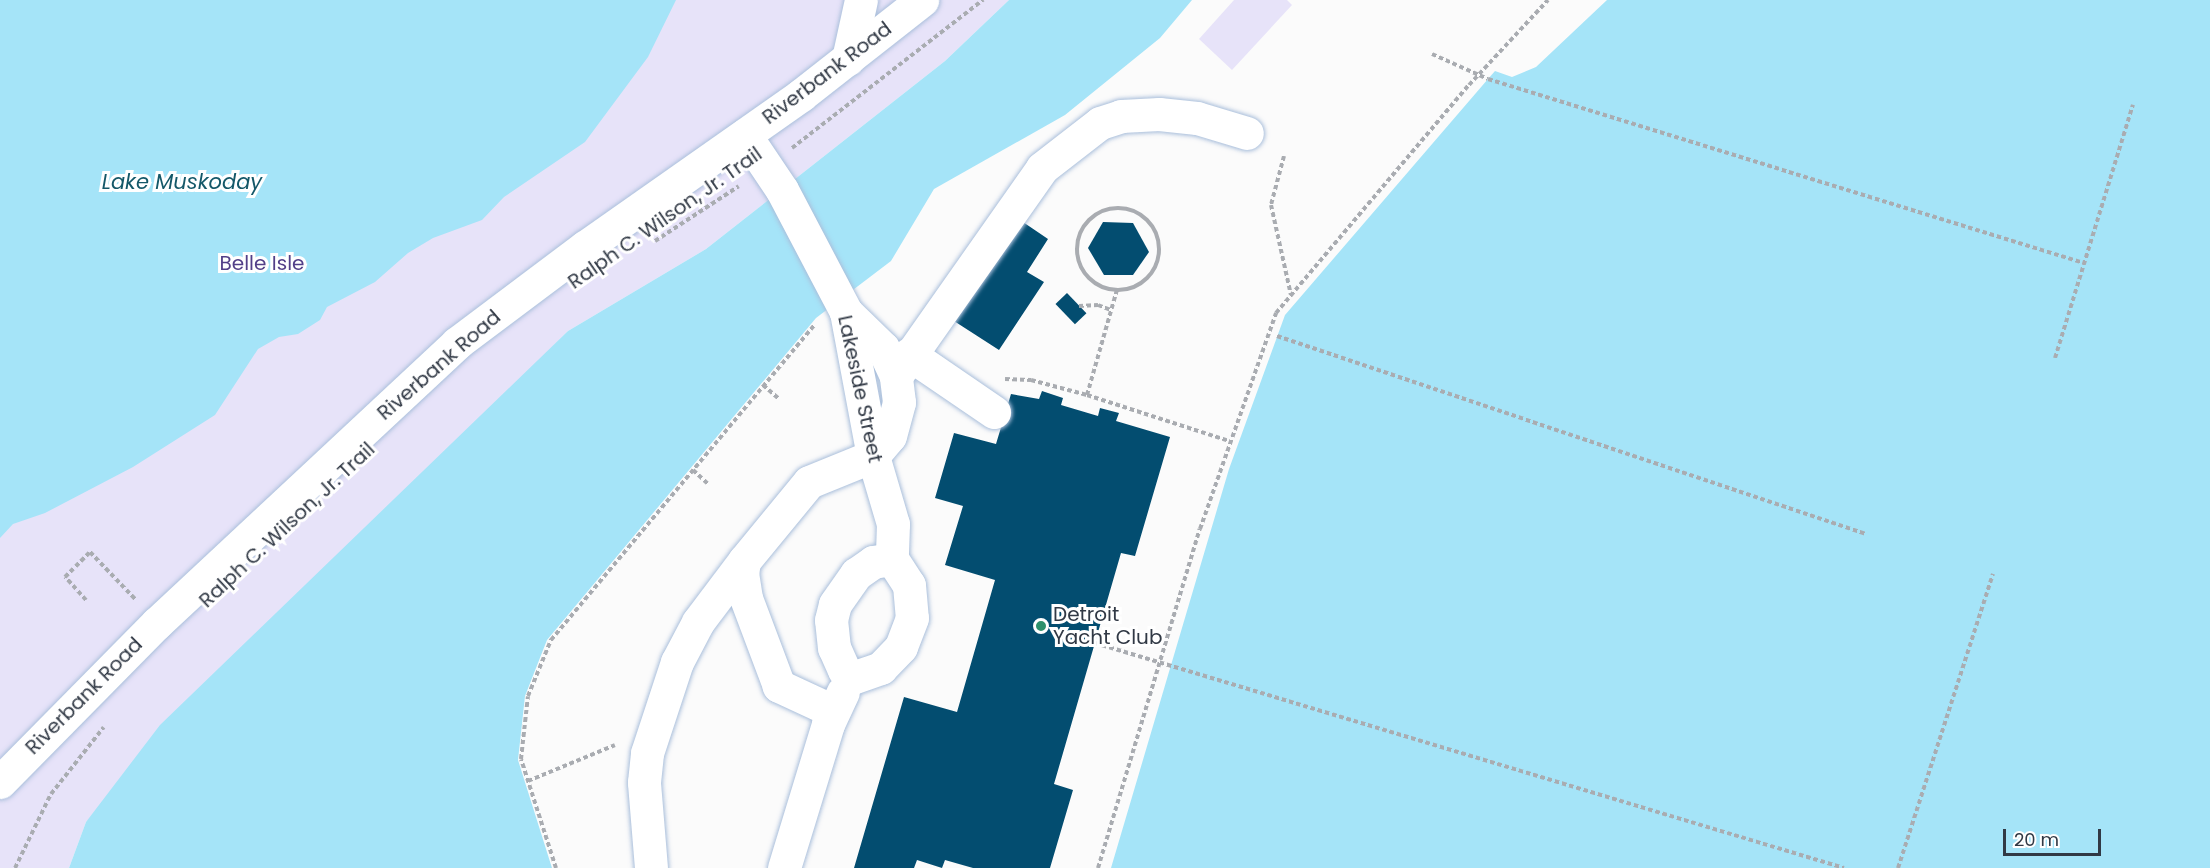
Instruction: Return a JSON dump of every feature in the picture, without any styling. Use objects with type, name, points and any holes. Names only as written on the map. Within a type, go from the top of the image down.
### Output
[{"type":"street","points":[[848,59],[861,0]]},
{"type":"street","name":"Riverbank Road","points":[[0,782],[157,623],[457,343],[585,247],[745,135],[848,59],[922,0]]},
{"type":"street","points":[[651,868],[644,782],[647,753],[677,662],[698,622],[808,482],[873,456],[890,436],[899,402],[903,365],[1042,168],[1100,123],[1121,116],[1159,114],[1197,118],[1247,133]]},
{"type":"street","name":"Lakeside Street","points":[[745,135],[774,178],[832,316],[893,524],[892,559]]},
{"type":"street","points":[[832,316],[883,348],[903,365],[989,409]]},
{"type":"street","points":[[784,868],[833,711],[852,678],[881,668],[893,659],[909,632],[913,603],[909,585],[892,559],[873,562],[856,574],[835,604],[831,620],[834,648],[844,670],[852,678]]},
{"type":"street","points":[[744,561],[746,598],[773,676],[788,693],[833,711]]},
{"type":"path","name":"Ralph C. Wilson, Jr. Trail","points":[[652,243],[774,178],[983,0]]},
{"type":"path","points":[[1098,868],[1158,660],[1229,441],[1276,313],[1478,75],[1548,0]]},
{"type":"path","points":[[1432,54],[1478,75],[2084,263]]},
{"type":"path","points":[[2055,358],[2133,105]]},
{"type":"path","points":[[1284,156],[1271,206],[1291,295]]},
{"type":"path","points":[[1118,207],[1143,216],[1153,225],[1160,251],[1149,277],[1138,285],[1117,290],[1098,285],[1087,276],[1077,251],[1084,226],[1105,210],[1118,207]]},
{"type":"path","points":[[1087,395],[1117,290]]},
{"type":"path","points":[[1079,306],[1098,305],[1111,310]]},
{"type":"path","points":[[556,868],[521,759],[528,696],[551,640],[764,386],[832,316]]},
{"type":"path","points":[[1277,336],[1866,534]]},
{"type":"path","points":[[989,409],[996,378],[1031,380],[1087,395],[1229,441]]},
{"type":"path","points":[[764,386],[778,398]]},
{"type":"path","points":[[693,470],[708,484]]},
{"type":"path","points":[[86,600],[65,577],[90,552],[157,623]]},
{"type":"path","points":[[1898,868],[1993,574]]},
{"type":"path","points":[[1095,643],[1158,660],[1844,868]]},
{"type":"path","points":[[15,868],[51,794],[111,719]]},
{"type":"path","points":[[528,781],[612,744],[647,753]]},
{"type":"green space","name":"Belle Isle","points":[[0,0],[1009,0],[945,61],[706,249],[568,331],[86,822],[69,868],[0,868]]},
{"type":"green space","points":[[1234,0],[1287,0],[1292,5],[1232,70],[1199,39]]},
{"type":"water","name":"Lake Muskoday","points":[[0,0],[676,0],[648,57],[585,142],[504,197],[482,220],[433,238],[408,253],[375,282],[327,307],[320,320],[298,334],[279,337],[258,349],[215,415],[133,467],[45,513],[13,524],[0,538]]},
{"type":"water","points":[[1009,0],[1192,0],[1160,38],[1065,115],[934,189],[891,261],[816,318],[547,640],[525,696],[518,760],[552,868],[69,868],[86,822],[160,725],[568,331],[706,249],[945,61]]},
{"type":"water","points":[[1607,0],[2210,0],[2210,868],[1111,868],[1229,469],[1285,315],[1495,71],[1512,77],[1536,67]]},
{"type":"building","points":[[1020,220],[1048,239],[1027,272],[1044,282],[999,350],[954,321]]},
{"type":"building","points":[[1103,222],[1133,223],[1149,252],[1133,275],[1104,275],[1088,248]]},
{"type":"building","points":[[1067,293],[1086,313],[1075,324],[1055,304]]},
{"type":"building","name":"Detroit Yacht Club","points":[[1042,391],[1063,398],[1061,405],[1098,416],[1100,408],[1119,413],[1116,421],[1170,437],[1135,556],[1121,553],[1054,784],[1073,790],[1050,868],[973,868],[945,860],[942,868],[917,860],[914,868],[854,868],[904,697],[957,712],[995,580],[945,565],[963,506],[935,498],[954,433],[996,444],[1011,394],[1039,399]]},
{"type":"place","name":"Detroit Yacht Club","points":[[1041,626]]}]
